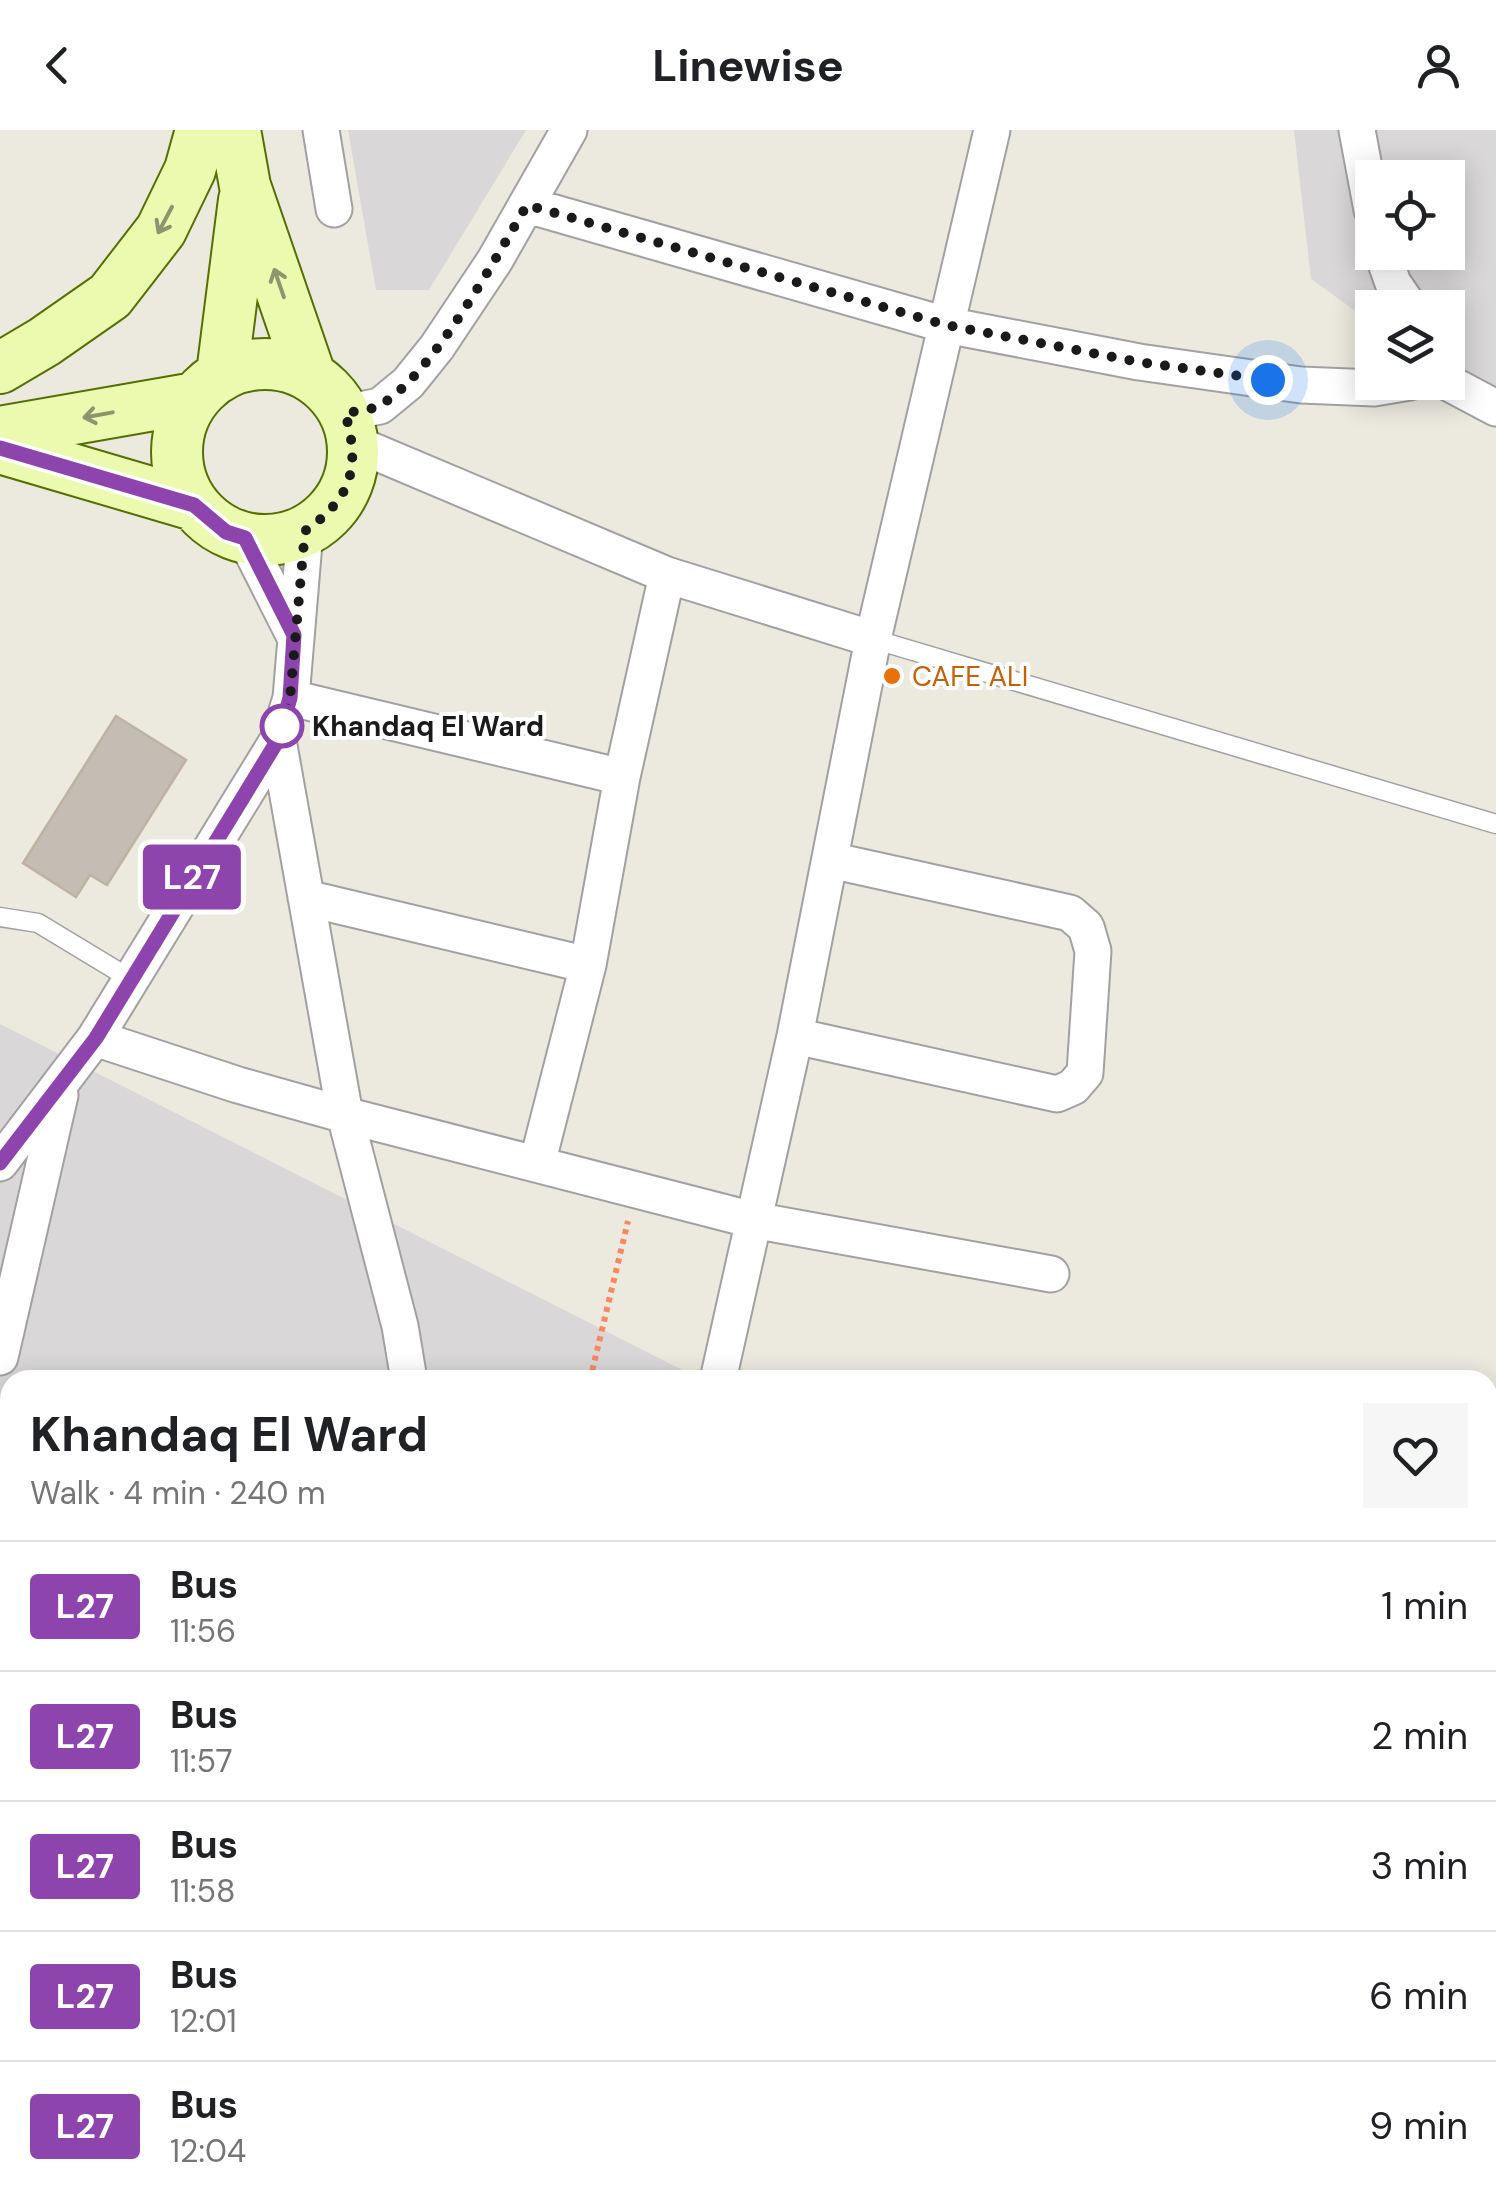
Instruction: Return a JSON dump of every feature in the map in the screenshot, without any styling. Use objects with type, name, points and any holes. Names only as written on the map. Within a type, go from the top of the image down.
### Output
[{"type":"street","points":[[0,368],[110,296],[161,230],[190,170],[202,130]]},
{"type":"street","points":[[236,130],[245,186],[310,375]]},
{"type":"street","points":[[320,130],[334,209]]},
{"type":"street","points":[[350,428],[408,383],[456,318],[569,130]]},
{"type":"street","points":[[720,1370],[795,1036],[873,639],[992,130]]},
{"type":"street","points":[[1357,130],[1363,160]]},
{"type":"street","points":[[0,432],[208,386],[251,364],[282,364],[310,375],[331,392],[350,428],[352,470],[344,494],[327,516],[305,531],[276,540],[245,538],[226,532],[194,505],[181,480],[176,452],[181,424],[208,386],[245,186]]},
{"type":"street","points":[[527,205],[946,325],[1139,362],[1301,385],[1355,387]]},
{"type":"street","points":[[1465,392],[1496,408]]},
{"type":"street","points":[[350,428],[667,575],[873,639]]},
{"type":"street","points":[[0,448],[194,505]]},
{"type":"street","points":[[0,1163],[96,1038],[129,978],[278,740],[290,698],[305,531]]},
{"type":"street","points":[[245,538],[294,635]]},
{"type":"street","points":[[537,1164],[588,965],[622,777],[667,575]]},
{"type":"street","points":[[290,698],[622,777]]},
{"type":"street","points":[[278,740],[345,1115],[400,1326],[407,1370]]},
{"type":"street","points":[[795,1036],[1057,1094],[1073,1088],[1085,1073],[1092,951],[1086,927],[1070,913],[830,860]]},
{"type":"street","points":[[306,898],[588,965]]},
{"type":"street","points":[[96,1038],[345,1115],[753,1220],[1052,1274]]},
{"type":"street","points":[[0,1357],[62,1084]]},
{"type":"lane","points":[[873,639],[1496,824]]},
{"type":"lane","points":[[0,916],[38,923],[129,978]]},
{"type":"path","points":[[592,1370],[635,1190]]},
{"type":"shaded area","points":[[348,130],[526,130],[429,290],[376,290]]},
{"type":"shaded area","points":[[1294,130],[1496,130],[1496,413],[1465,390],[1465,290],[1355,290],[1355,311],[1311,279]]},
{"type":"shaded area","points":[[0,1024],[682,1370],[0,1370]]},
{"type":"building","points":[[116,716],[186,760],[107,885],[90,875],[76,897],[23,863]]},
{"type":"bus line","name":"L27","points":[[0,448],[194,505],[226,532],[245,538],[294,635],[290,698],[278,740],[129,978],[96,1038],[0,1163]]},
{"type":"place","name":"CAFE ALI","points":[[892,676]]},
{"type":"place","name":"Khandaq El Ward","points":[[282,726]]},
{"type":"route","points":[[282,726],[290,698],[305,531],[327,516],[344,494],[352,470],[354,443],[345,413],[380,406],[408,383],[437,347],[527,205],[946,325],[1139,362],[1268,380]]}]
